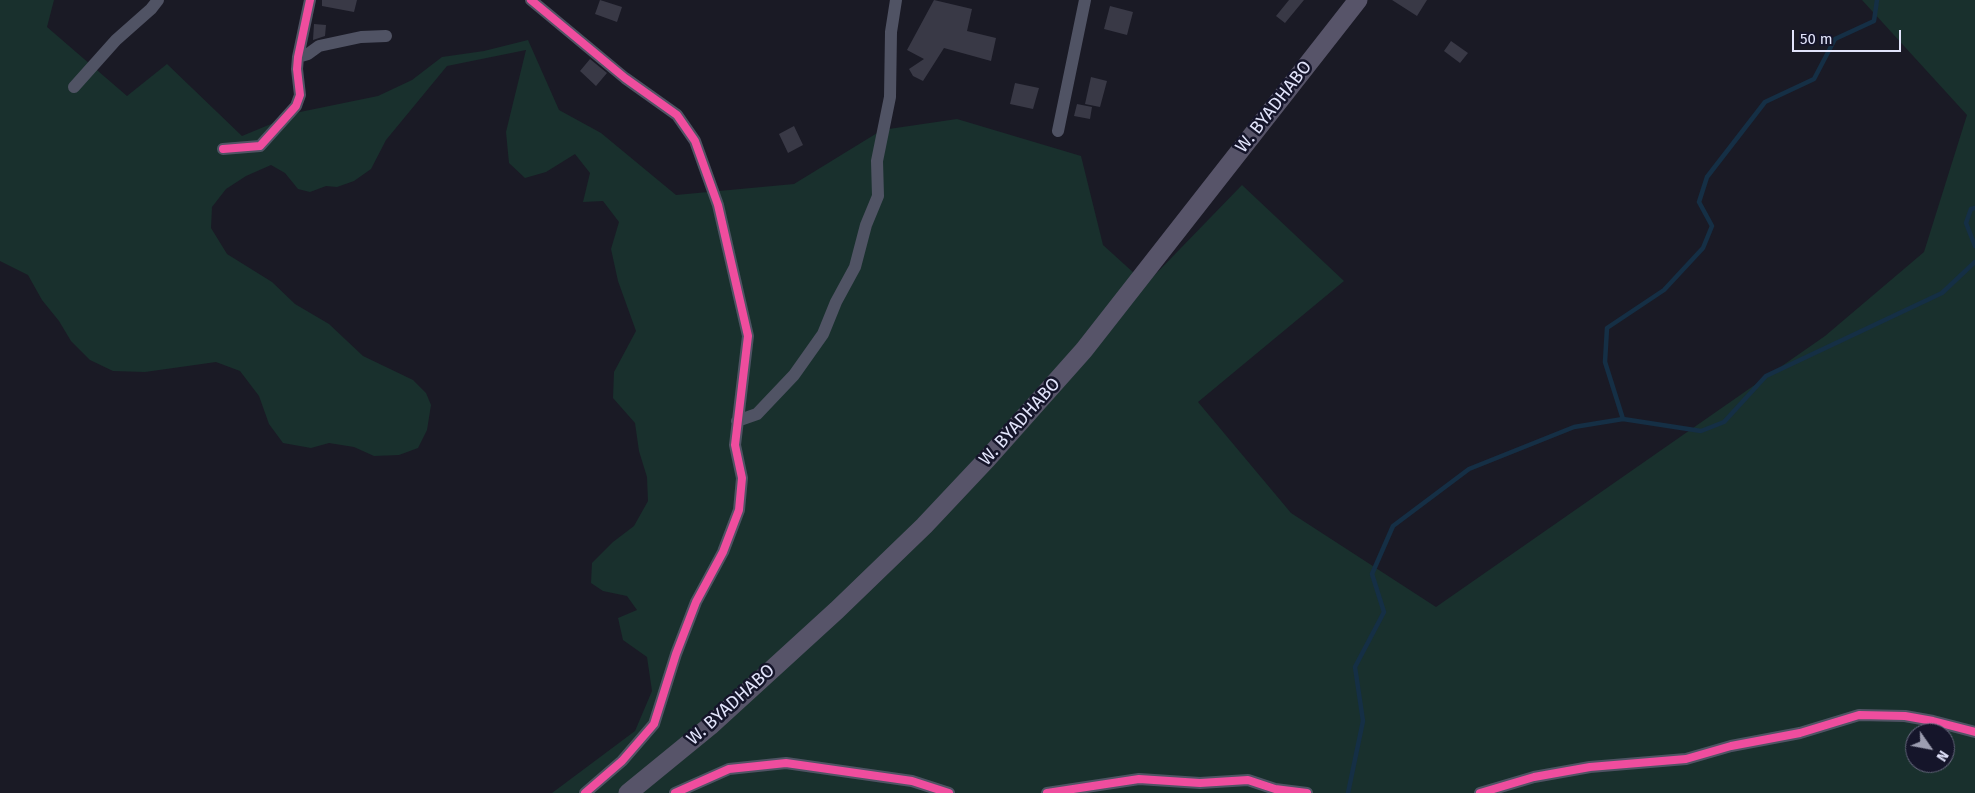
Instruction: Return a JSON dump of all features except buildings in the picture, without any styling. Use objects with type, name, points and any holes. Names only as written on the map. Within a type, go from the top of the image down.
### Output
[{"type":"main road","name":"W. BYADHABO","points":[[628,793],[710,726],[837,610],[924,526],[988,458],[1084,350],[1358,0]]},
{"type":"street","points":[[74,87],[116,40],[151,9],[158,0]]},
{"type":"street","points":[[223,149],[260,146],[296,106],[300,95],[297,69],[298,57],[310,0]]},
{"type":"street","points":[[531,0],[625,78],[677,115],[695,141],[718,205],[748,336],[735,445],[742,478],[739,510],[723,552],[696,602],[676,654],[654,724],[622,761],[585,793]]},
{"type":"street","points":[[737,421],[757,414],[794,375],[823,334],[836,302],[855,267],[866,225],[878,196],[877,161],[890,97],[891,32],[896,0]]},
{"type":"street","points":[[1058,131],[1085,0]]},
{"type":"street","points":[[298,57],[308,54],[319,46],[361,37],[386,36]]},
{"type":"street","points":[[1480,793],[1534,777],[1580,769],[1686,760],[1731,746],[1800,733],[1859,715],[1905,716],[1975,732]]},
{"type":"street","points":[[675,793],[729,769],[786,763],[912,781],[950,793]]},
{"type":"street","points":[[1047,793],[1139,779],[1200,783],[1248,780],[1275,788],[1308,793]]},
{"type":"green space","points":[[0,0],[54,0],[47,27],[127,96],[167,64],[242,136],[300,112],[378,96],[412,80],[442,57],[484,51],[528,40],[559,110],[601,133],[676,195],[794,184],[882,130],[957,119],[1081,156],[1103,245],[1146,284],[1242,185],[1344,281],[1198,402],[1291,513],[1436,607],[1825,336],[1924,252],[1967,115],[1862,0],[1975,0],[1975,793],[552,793],[635,731],[652,691],[647,657],[623,640],[618,618],[637,610],[627,596],[603,591],[591,583],[592,563],[613,542],[634,526],[648,501],[647,477],[639,451],[635,423],[613,398],[614,372],[636,331],[618,281],[611,249],[619,222],[603,201],[583,202],[590,173],[575,154],[546,172],[525,178],[509,163],[506,132],[526,50],[447,66],[386,140],[371,169],[354,181],[337,187],[326,186],[310,192],[298,189],[285,173],[271,165],[246,176],[226,189],[212,207],[211,228],[227,254],[272,282],[295,304],[329,324],[363,356],[413,380],[426,393],[431,405],[427,430],[418,448],[399,455],[374,456],[354,447],[329,443],[311,448],[283,443],[269,424],[259,396],[240,371],[216,362],[145,372],[113,371],[90,360],[71,341],[59,321],[42,300],[28,275],[0,261]]},
{"type":"waterway","points":[[1623,419],[1605,362],[1607,328],[1664,290],[1703,248],[1712,226],[1699,202],[1707,177],[1765,102],[1814,79],[1835,39],[1874,21],[1877,0]]},
{"type":"waterway","points":[[1975,208],[1971,209],[1966,223],[1975,246]]},
{"type":"waterway","points":[[1348,793],[1363,721],[1355,667],[1384,612],[1372,574],[1393,526],[1469,469],[1574,427],[1623,419],[1701,431],[1724,422],[1766,376],[1942,293],[1975,262]]},
{"type":"cycle path","points":[[223,149],[260,146],[296,106],[300,95],[297,69],[298,57],[310,0]]},
{"type":"cycle path","points":[[531,0],[625,78],[677,115],[695,141],[718,205],[748,336],[735,445],[742,478],[739,510],[723,552],[696,602],[676,654],[654,724],[622,761],[585,793]]},
{"type":"cycle path","points":[[1480,793],[1534,777],[1590,767],[1686,759],[1731,746],[1800,733],[1859,715],[1905,716],[1975,732]]},
{"type":"cycle path","points":[[675,793],[729,769],[786,763],[912,781],[949,793]]},
{"type":"cycle path","points":[[1047,793],[1139,779],[1200,783],[1248,780],[1275,789],[1307,793]]}]
